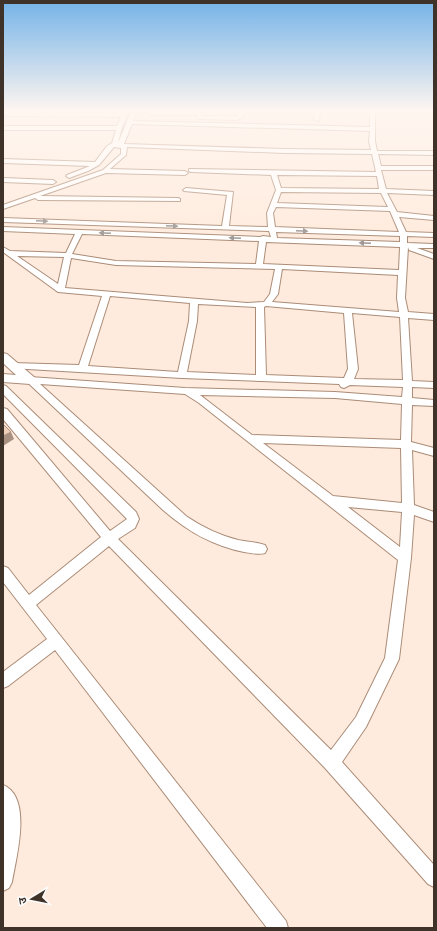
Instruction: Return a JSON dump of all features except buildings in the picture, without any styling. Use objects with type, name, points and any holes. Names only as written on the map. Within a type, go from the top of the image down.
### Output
[{"type":"street","points":[[3,200],[97,164],[104,155]]},
{"type":"street","points":[[3,207],[105,170],[122,155]]},
{"type":"street","points":[[331,762],[347,743],[361,722],[392,659],[405,558],[408,508],[406,400],[408,385],[404,315],[401,298],[404,245],[403,234],[383,189],[375,155]]},
{"type":"street","points":[[3,161],[97,164]]},
{"type":"street","points":[[105,170],[273,173],[379,171],[434,168]]},
{"type":"street","points":[[273,173],[279,190],[270,213],[272,230],[275,239]]},
{"type":"street","points":[[3,180],[53,182]]},
{"type":"street","points":[[279,190],[383,189],[434,186]]},
{"type":"street","points":[[383,189],[434,193]]},
{"type":"street","points":[[186,190],[222,191],[232,193],[225,228]]},
{"type":"street","points":[[30,198],[178,200]]},
{"type":"street","points":[[274,205],[394,212],[434,218]]},
{"type":"street","points":[[3,220],[434,235]]},
{"type":"street","points":[[3,229],[263,238],[434,246]]},
{"type":"street","points":[[61,290],[68,255],[80,232]]},
{"type":"street","points":[[259,267],[263,238]]},
{"type":"street","points":[[404,245],[434,257]]},
{"type":"street","points":[[6,251],[68,255],[116,263],[279,267],[402,273]]},
{"type":"street","points":[[6,251],[61,290],[247,305],[263,304],[434,317]]},
{"type":"street","points":[[261,378],[263,304],[274,294],[279,267]]},
{"type":"street","points":[[82,369],[107,293]]},
{"type":"street","points":[[182,375],[192,321],[194,300]]},
{"type":"street","points":[[335,395],[348,381],[353,369],[348,311]]},
{"type":"street","points":[[3,357],[8,366],[30,380],[77,426],[174,513],[197,529],[216,539],[242,547],[261,549]]},
{"type":"street","points":[[8,366],[182,375],[434,385]]},
{"type":"street","points":[[3,378],[186,391],[335,395],[434,403]]},
{"type":"street","points":[[3,388],[132,514],[133,519],[131,524],[109,538],[27,604]]},
{"type":"street","points":[[186,391],[203,401],[405,558]]},
{"type":"street","points":[[3,412],[109,538],[331,762],[434,878]]},
{"type":"street","points":[[250,439],[406,444],[434,452]]},
{"type":"street","points":[[330,501],[408,508],[434,517]]},
{"type":"street","points":[[3,572],[279,928]]},
{"type":"street","points":[[3,681],[56,641]]},
{"type":"street","points":[[3,793],[12,834],[3,882]]}]
